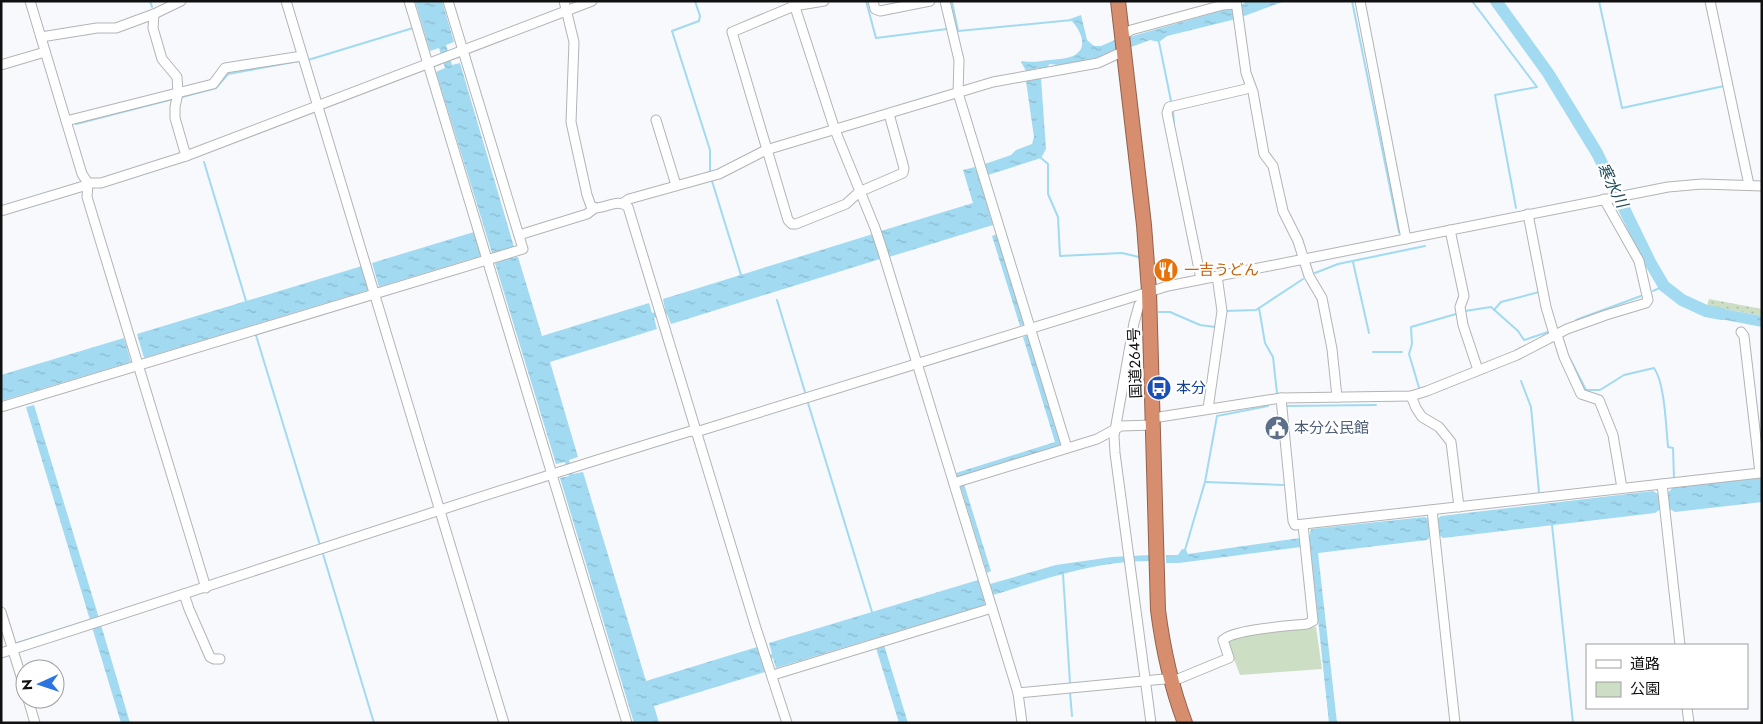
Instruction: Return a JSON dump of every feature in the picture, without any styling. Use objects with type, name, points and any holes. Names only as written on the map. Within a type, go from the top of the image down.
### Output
[{"type":"highway","name":"国道264号","points":[[1118,1],[1144,225],[1149,291],[1158,610],[1162,644],[1171,681],[1185,723]]},
{"type":"street","points":[[30,1],[82,174],[88,184],[88,196],[206,588]]},
{"type":"street","points":[[286,1],[504,723]]},
{"type":"street","points":[[409,1],[627,723]]},
{"type":"street","points":[[1,407],[522,249],[448,1]]},
{"type":"street","points":[[564,1],[574,42],[571,122],[587,195],[591,206],[595,208]]},
{"type":"street","points":[[1,211],[186,156],[592,1]]},
{"type":"street","points":[[824,1],[794,4],[732,32],[766,150],[788,220],[792,224],[846,204],[859,192],[903,173],[904,168],[889,114]]},
{"type":"street","points":[[873,1],[876,9],[880,11],[930,1]]},
{"type":"street","points":[[945,1],[959,60],[958,93],[1067,448]]},
{"type":"street","points":[[1360,1],[1406,239]]},
{"type":"street","points":[[1710,1],[1749,185]]},
{"type":"street","points":[[41,37],[98,28],[116,28],[154,14],[175,2]]},
{"type":"street","points":[[794,4],[835,130],[881,245],[1018,693],[1022,723]]},
{"type":"street","points":[[1122,36],[1131,30],[1223,5],[1236,4],[1240,19],[1246,73],[1253,92],[1264,154],[1273,166],[1283,211],[1298,240],[1309,276],[1322,298],[1332,349],[1337,397]]},
{"type":"street","points":[[154,14],[153,28],[162,59],[177,77],[178,93],[175,118],[186,156]]},
{"type":"street","points":[[519,235],[587,214],[595,208],[623,203],[628,198],[718,174],[766,150],[993,82],[1098,62],[1124,51]]},
{"type":"street","points":[[1,66],[45,52]]},
{"type":"street","points":[[66,121],[213,84],[225,68],[302,56]]},
{"type":"street","points":[[1201,279],[1168,113],[1169,107],[1246,89],[1250,86]]},
{"type":"street","points":[[656,120],[676,185]]},
{"type":"street","points":[[1,653],[206,588],[569,468],[696,432],[1149,291],[1634,193],[1685,185],[1762,186]]},
{"type":"street","points":[[954,483],[1097,439],[1121,426],[1208,409],[1281,398],[1412,396],[1427,392],[1517,355],[1567,329],[1646,303],[1648,300],[1638,261],[1604,199]]},
{"type":"street","points":[[623,203],[628,207],[756,628],[773,675],[787,723]]},
{"type":"street","points":[[1528,214],[1546,307],[1554,334],[1563,350],[1564,357],[1581,394],[1599,400],[1613,435],[1622,488]]},
{"type":"street","points":[[1450,230],[1464,296],[1460,307],[1463,325],[1478,370]]},
{"type":"street","points":[[1208,409],[1222,311],[1217,276]]},
{"type":"street","points":[[1149,291],[1139,305],[1134,323],[1115,429],[1115,453],[1151,723]]},
{"type":"street","points":[[1281,398],[1292,521],[1295,525],[1433,513],[1459,507],[1622,488],[1663,488],[1760,473],[1742,332]]},
{"type":"street","points":[[1412,396],[1416,408],[1422,417],[1439,427],[1451,442],[1459,507]]},
{"type":"street","points":[[1663,488],[1680,644]]},
{"type":"street","points":[[1433,513],[1455,723]]},
{"type":"street","points":[[1018,693],[1164,679],[1171,681],[1229,658],[1223,640],[1226,637],[1240,632],[1307,624],[1313,621],[1303,525]]},
{"type":"street","points":[[184,594],[210,658],[214,660],[220,659]]},
{"type":"street","points":[[773,675],[992,608]]},
{"type":"street","points":[[1,612],[16,659]]},
{"type":"street","points":[[31,709],[35,723]]},
{"type":"street","points":[[1687,709],[1689,723]]},
{"type":"green space","points":[[1709,299],[1762,309],[1762,316],[1707,306]]},
{"type":"green space","points":[[1316,627],[1322,669],[1240,675],[1227,641],[1243,635]]},
{"type":"water","points":[[415,1],[442,1],[454,42],[446,45],[452,65],[460,63],[514,247],[508,249],[511,258],[518,257],[542,336],[649,303],[652,313],[665,309],[663,299],[873,234],[884,242],[881,231],[973,203],[963,170],[975,167],[976,170],[985,167],[985,164],[1011,155],[1016,150],[1032,144],[1034,137],[1026,81],[1031,80],[1029,70],[1026,71],[1021,62],[1063,59],[1076,54],[1080,50],[1082,40],[1078,29],[1070,19],[1081,15],[1087,40],[1094,46],[1101,46],[1117,39],[1118,49],[1097,59],[1058,65],[1050,64],[1047,67],[1034,69],[1035,79],[1041,78],[1046,149],[1041,158],[988,175],[987,172],[978,175],[993,225],[889,257],[885,246],[877,249],[880,259],[671,324],[667,314],[654,318],[657,329],[550,362],[578,457],[569,460],[573,474],[583,472],[646,681],[757,647],[760,657],[772,654],[769,643],[978,580],[981,590],[990,587],[990,584],[1056,565],[1112,557],[1150,555],[1150,561],[1110,564],[1051,577],[993,595],[992,592],[983,595],[985,605],[776,668],[773,658],[762,661],[765,672],[654,706],[659,723],[634,723],[560,478],[569,476],[565,462],[556,464],[495,263],[502,261],[499,251],[492,253],[436,72],[445,68],[439,48],[430,51]]},
{"type":"water","points":[[1246,1],[1285,1],[1236,19],[1167,36],[1159,42],[1150,40],[1131,47],[1129,37],[1236,8]]},
{"type":"water","points":[[474,232],[481,256],[379,287],[372,263]]},
{"type":"water","points":[[997,234],[1024,324],[1020,326],[992,236]]},
{"type":"water","points":[[362,266],[369,290],[144,358],[137,334]]},
{"type":"water","points":[[1707,306],[1762,316],[1762,327],[1705,316]]},
{"type":"water","points":[[1028,335],[1061,446],[957,478],[956,473],[1055,442],[1023,337]]},
{"type":"water","points":[[124,338],[131,362],[1,401],[1,375]]},
{"type":"water","points":[[34,405],[99,618],[90,620],[26,407]]},
{"type":"water","points":[[1762,478],[1762,502],[1675,512],[1665,508],[1655,513],[1443,538],[1439,535],[1431,536],[1427,540],[1318,553],[1337,723],[1329,723],[1310,544],[1301,545],[1301,547],[1179,563],[1166,563],[1166,555],[1178,555],[1182,549],[1186,550],[1188,554],[1300,538],[1300,540],[1309,539],[1311,529],[1425,517],[1433,519],[1441,516],[1653,491],[1660,495],[1666,495],[1673,487]]},
{"type":"water","points":[[964,484],[991,571],[987,573],[960,485]]},
{"type":"water","points":[[101,625],[130,723],[121,723],[92,627]]},
{"type":"water","points":[[884,645],[908,723],[899,723],[876,648]]},
{"type":"waterway","points":[[150,1],[152,7]]},
{"type":"waterway","points":[[695,1],[700,16],[699,21],[672,31],[710,150],[710,172]]},
{"type":"waterway","points":[[866,1],[876,38],[947,29]]},
{"type":"waterway","points":[[1352,1],[1399,232]]},
{"type":"waterway","points":[[1472,1],[1537,87],[1495,95],[1516,208]]},
{"type":"waterway","name":"寒水川","points":[[1496,1],[1548,73],[1597,153],[1650,262],[1664,286],[1682,300],[1706,311],[1722,314]]},
{"type":"waterway","points":[[1599,1],[1622,108],[1724,86],[1725,88]]},
{"type":"waterway","points":[[952,2],[958,31],[1072,20]]},
{"type":"waterway","points":[[308,60],[413,28]]},
{"type":"waterway","points":[[1159,42],[1171,101]]},
{"type":"waterway","points":[[182,97],[216,88],[228,74],[299,61]]},
{"type":"waterway","points":[[76,124],[173,99]]},
{"type":"waterway","points":[[1173,110],[1174,124]]},
{"type":"waterway","points":[[1041,158],[1048,164],[1048,194],[1058,217],[1060,256],[1122,253],[1139,257]]},
{"type":"waterway","points":[[204,162],[246,301]]},
{"type":"waterway","points":[[712,181],[741,275]]},
{"type":"waterway","points":[[1315,273],[1338,264],[1425,246]]},
{"type":"waterway","points":[[1353,262],[1369,333]]},
{"type":"waterway","points":[[1225,311],[1256,310],[1303,279]]},
{"type":"waterway","points":[[1653,291],[1664,286]]},
{"type":"waterway","points":[[1494,310],[1501,302],[1539,292]]},
{"type":"waterway","points":[[1576,320],[1641,296]]},
{"type":"waterway","points":[[777,300],[805,392]]},
{"type":"waterway","points":[[1465,311],[1491,307],[1518,331],[1524,340],[1548,332]]},
{"type":"waterway","points":[[1259,308],[1265,343],[1273,357],[1277,393]]},
{"type":"waterway","points":[[1159,312],[1170,312],[1200,325],[1215,327],[1216,323]]},
{"type":"waterway","points":[[1420,391],[1409,354],[1412,344],[1411,327],[1456,314]]},
{"type":"waterway","points":[[255,332],[320,545]]},
{"type":"waterway","points":[[1373,352],[1402,352]]},
{"type":"waterway","points":[[1568,355],[1586,390],[1600,390],[1624,375],[1654,368],[1658,375],[1663,395],[1668,447],[1673,448],[1674,478]]},
{"type":"waterway","points":[[1521,381],[1531,407],[1539,492]]},
{"type":"waterway","points":[[808,403],[872,612]]},
{"type":"waterway","points":[[1286,406],[1376,405]]},
{"type":"waterway","points":[[1185,550],[1205,482],[1217,416],[1268,406]]},
{"type":"waterway","points":[[1205,482],[1283,485]]},
{"type":"waterway","points":[[1552,525],[1573,723]]},
{"type":"waterway","points":[[323,554],[374,723]]},
{"type":"waterway","points":[[1063,574],[1070,683]]},
{"type":"waterway","points":[[17,643],[90,620]]},
{"type":"waterway","points":[[1070,692],[1072,716]]},
{"type":"place","name":"一吉うどん","points":[[1166,270]]},
{"type":"place","name":"本分","points":[[1159,388]]},
{"type":"place","name":"本分公民館","points":[[1277,428]]}]
